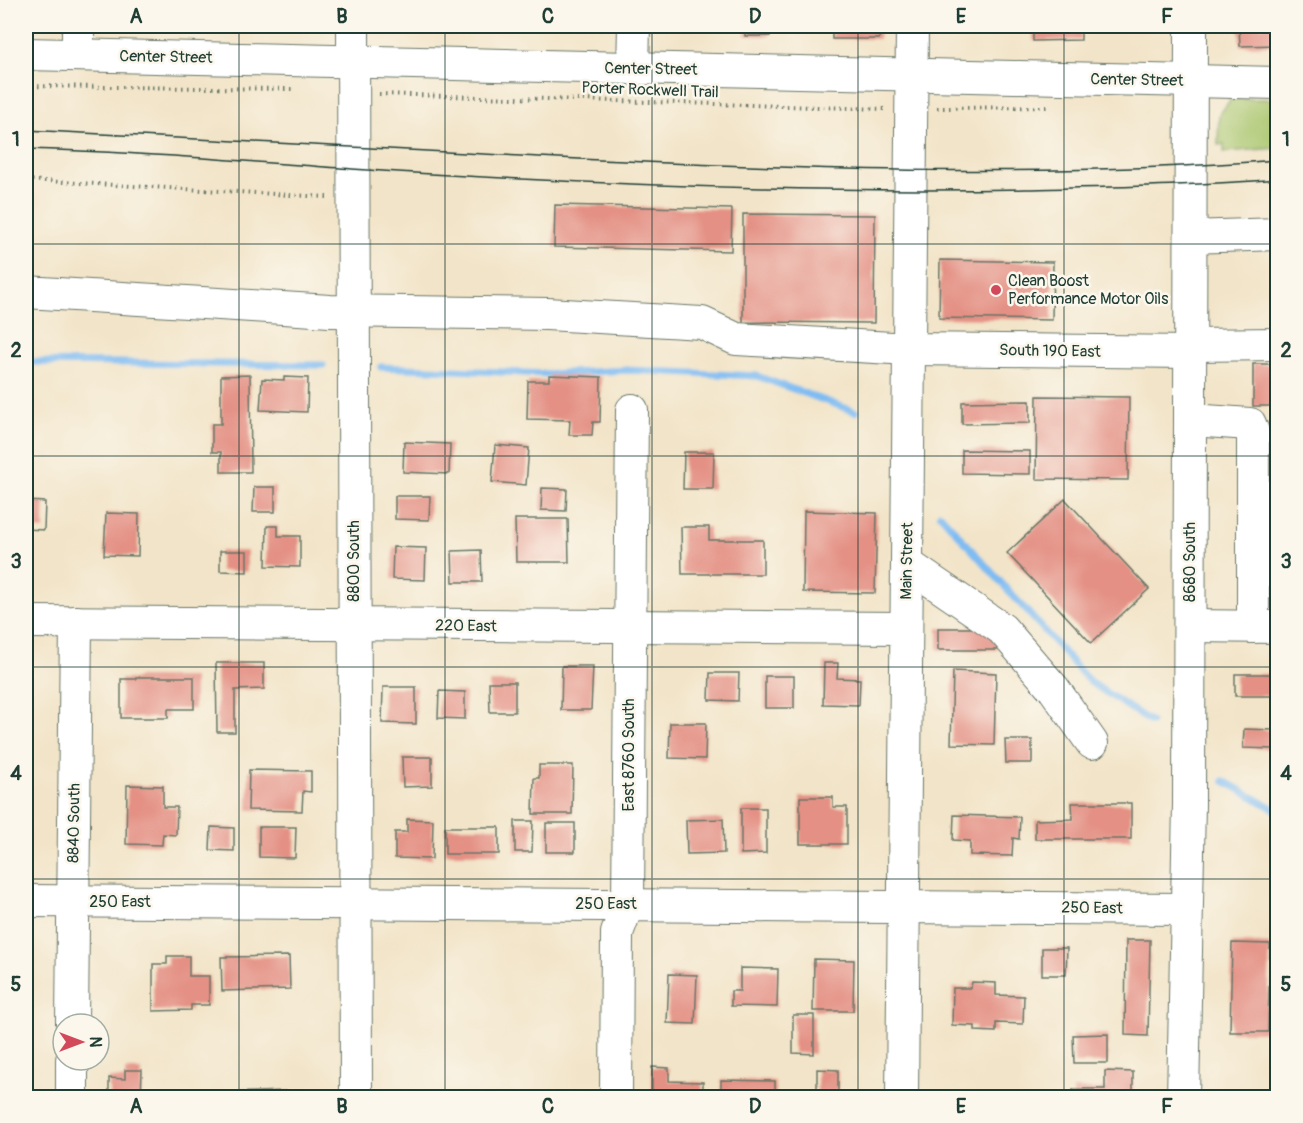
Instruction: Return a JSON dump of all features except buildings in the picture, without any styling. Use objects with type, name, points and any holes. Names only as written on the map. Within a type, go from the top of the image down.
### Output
[{"type":"street","name":"8800 South","points":[[353,26],[356,1098]]},
{"type":"street","points":[[633,69],[634,26]]},
{"type":"street","name":"Main Street","points":[[902,1098],[912,26]]},
{"type":"street","name":"8680 South","points":[[1183,1098],[1190,626],[1191,26]]},
{"type":"street","name":"Center Street","points":[[26,54],[78,40],[352,62],[1278,84]]},
{"type":"street","points":[[1191,237],[1278,234]]},
{"type":"street","name":"South 190 East","points":[[26,292],[354,312],[547,314],[702,323],[736,339],[909,349],[1191,348],[1278,344]]},
{"type":"street","name":"East 8760 South","points":[[616,1098],[617,933],[628,904],[632,410]]},
{"type":"street","points":[[1190,626],[1265,627],[1253,432],[1250,424],[1191,420]]},
{"type":"street","points":[[907,564],[1002,629],[1054,689],[1092,743]]},
{"type":"street","name":"220 East","points":[[26,622],[906,628]]},
{"type":"street","name":"8840 South","points":[[72,1012],[76,622]]},
{"type":"street","name":"250 East","points":[[26,901],[905,905],[1186,909]]},
{"type":"street","points":[[72,1072],[72,1098]]},
{"type":"path","points":[[26,86],[276,91],[301,87]]},
{"type":"path","name":"Porter Rockwell Trail","points":[[353,94],[911,109],[1053,107]]},
{"type":"path","points":[[26,180],[331,198]]},
{"type":"green space","points":[[1231,99],[1277,99],[1277,148],[1224,152],[1224,144],[1218,145],[1219,115]]},
{"type":"waterway","points":[[26,362],[323,365]]},
{"type":"waterway","points":[[381,367],[548,374],[628,370],[757,376],[856,412]]},
{"type":"waterway","points":[[940,514],[1090,682],[1151,722]]},
{"type":"waterway","points":[[1224,781],[1278,811]]},
{"type":"tram line","points":[[26,130],[510,156],[841,169],[1103,169],[1278,160]]},
{"type":"tram line","points":[[26,149],[520,179],[689,186],[942,190],[1184,185],[1278,179]]},
{"type":"place","name":"Clean Boost Performance Motor Oils","points":[[996,290]]}]
